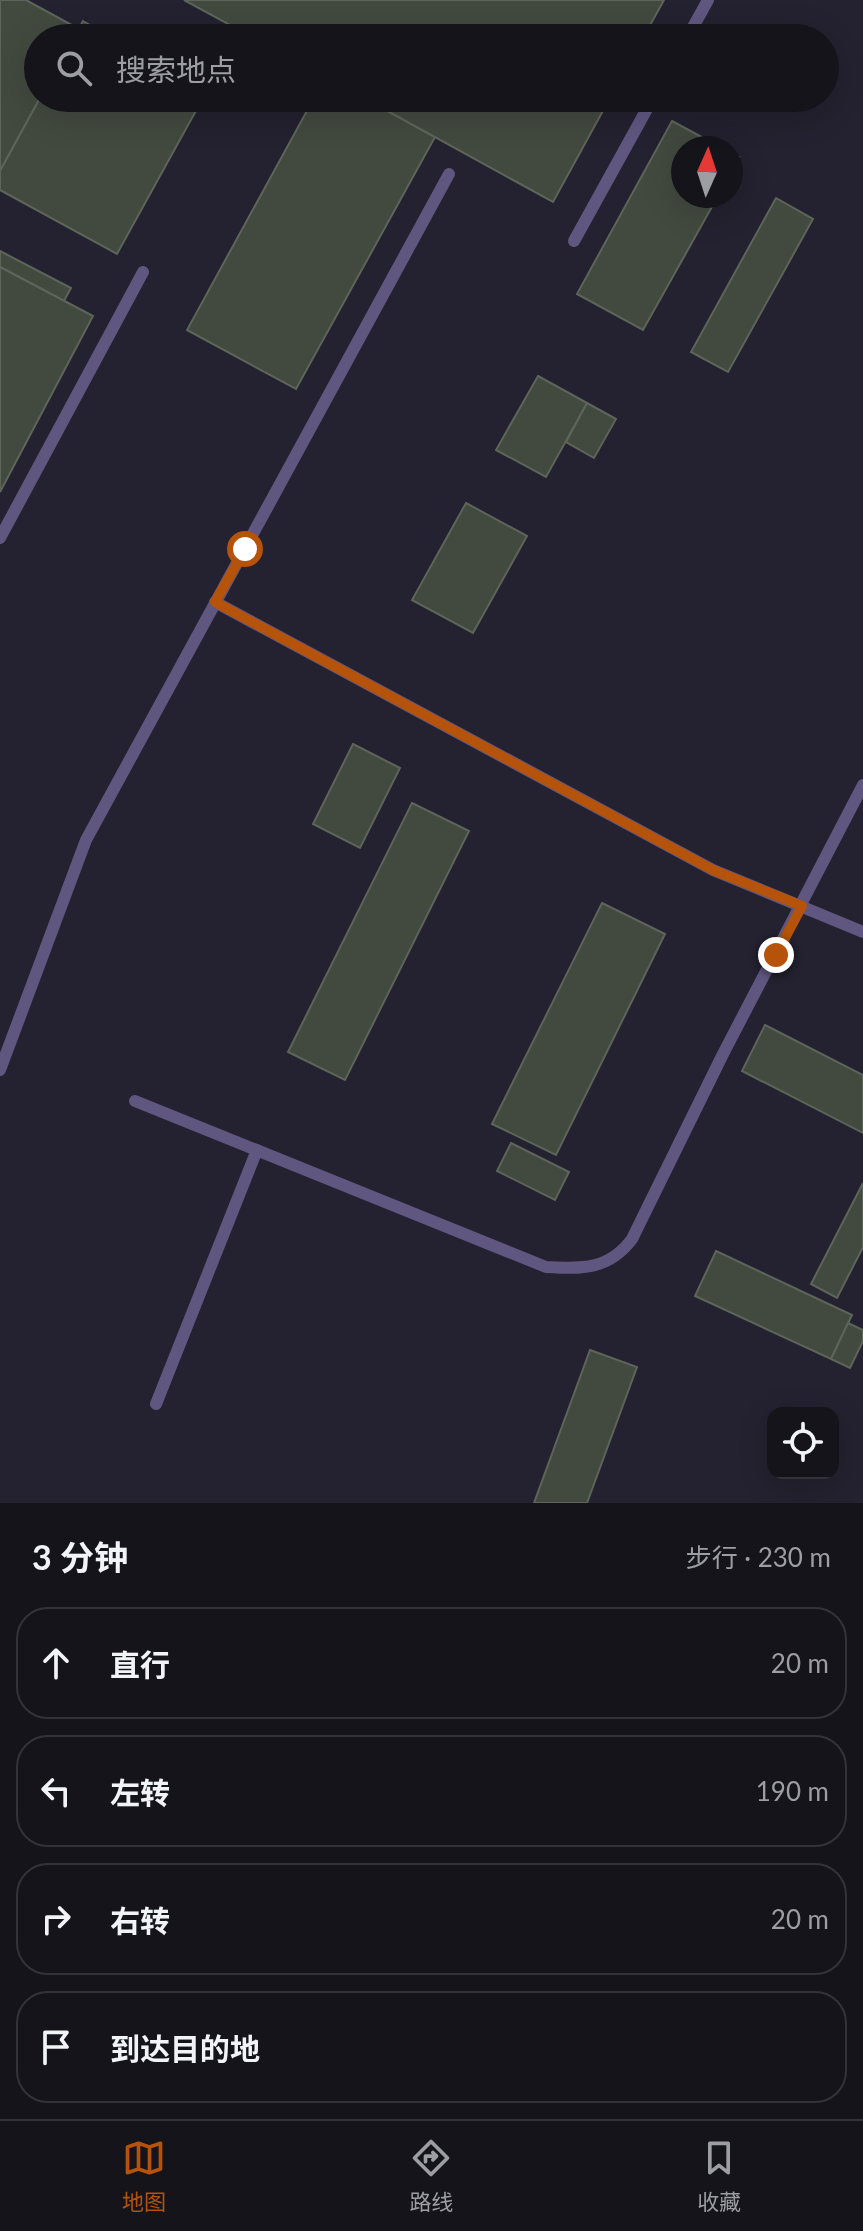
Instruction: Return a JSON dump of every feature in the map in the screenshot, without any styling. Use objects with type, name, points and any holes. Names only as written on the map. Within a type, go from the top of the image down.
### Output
[{"type":"lane","points":[[695,24],[708,0]]},
{"type":"lane","points":[[574,241],[645,112]]},
{"type":"lane","points":[[0,1070],[86,840],[449,174]]},
{"type":"lane","points":[[0,538],[143,272]]},
{"type":"lane","points":[[215,602],[713,870],[863,932]]},
{"type":"lane","points":[[135,1101],[546,1267],[579,1269],[599,1266],[619,1256],[632,1239],[723,1054],[863,785]]},
{"type":"lane","points":[[156,1404],[257,1150]]},
{"type":"shaded area","points":[[0,0],[863,0],[863,1503],[0,1503]]},
{"type":"building","points":[[0,0],[26,0],[70,24],[24,24],[24,112],[32,112],[0,171]]},
{"type":"building","points":[[184,0],[664,0],[651,24],[228,24]]},
{"type":"building","points":[[32,112],[195,112],[117,254],[0,190],[0,171]]},
{"type":"building","points":[[306,112],[389,112],[435,137],[296,389],[187,330]]},
{"type":"building","points":[[389,112],[602,112],[553,202]]},
{"type":"building","points":[[672,121],[700,136],[671,136],[671,208],[711,208],[643,330],[577,294]]},
{"type":"building","points":[[776,198],[813,219],[728,372],[691,352]]},
{"type":"building","points":[[0,251],[71,288],[64,301],[0,267]]},
{"type":"building","points":[[0,267],[93,316],[0,492]]},
{"type":"building","points":[[538,376],[587,403],[546,477],[496,450]]},
{"type":"building","points":[[587,403],[616,419],[594,458],[566,442]]},
{"type":"building","points":[[466,503],[527,536],[473,633],[412,600]]},
{"type":"building","points":[[353,744],[400,768],[360,848],[313,824]]},
{"type":"building","points":[[412,803],[469,831],[345,1080],[288,1052]]},
{"type":"building","points":[[602,903],[665,934],[556,1155],[492,1124]]},
{"type":"building","points":[[765,1025],[863,1075],[863,1133],[742,1071]]},
{"type":"building","points":[[511,1143],[569,1172],[555,1200],[497,1171]]},
{"type":"building","points":[[863,1183],[863,1247],[837,1298],[811,1284]]},
{"type":"building","points":[[716,1251],[852,1315],[831,1359],[695,1296]]},
{"type":"building","points":[[848,1323],[863,1330],[863,1341],[850,1368],[831,1359]]},
{"type":"building","points":[[590,1350],[637,1367],[587,1503],[534,1503]]},
{"type":"route","points":[[245,549],[215,602],[713,870],[802,906],[776,955]]}]
